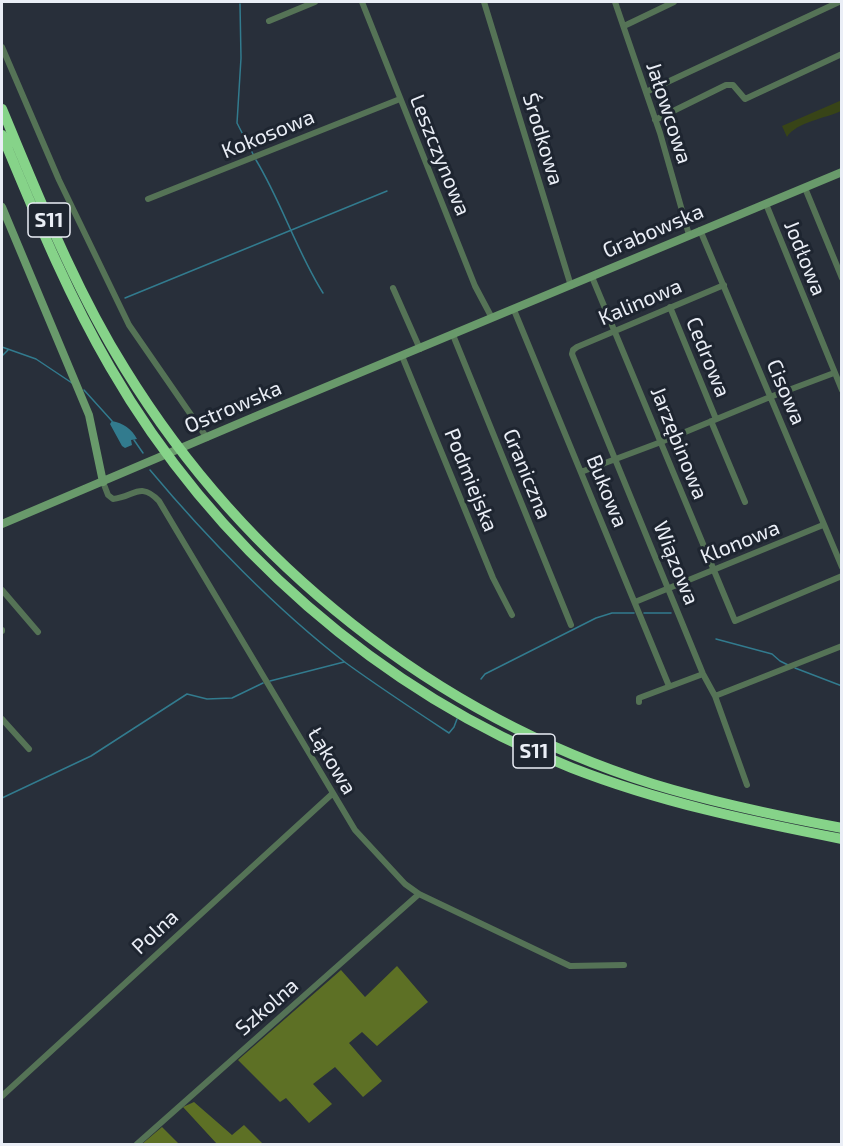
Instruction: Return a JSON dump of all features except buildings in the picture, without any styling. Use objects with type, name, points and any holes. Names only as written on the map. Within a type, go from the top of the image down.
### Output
[{"type":"highway","name":"S11","points":[[2,109],[81,290],[119,360],[191,464],[244,525],[314,593],[405,663],[470,703],[561,749],[652,783],[746,808],[842,828]]},
{"type":"highway","name":"S11","points":[[2,135],[78,309],[110,368],[156,440],[214,513],[308,606],[367,653],[446,705],[570,767],[706,811],[842,839]]},
{"type":"street","points":[[269,21],[315,2]]},
{"type":"street","name":"Leszczynowa","points":[[362,2],[475,286],[492,318]]},
{"type":"street","name":"Środkowa","points":[[484,2],[571,286]]},
{"type":"street","name":"Jałowcowa","points":[[615,2],[655,120],[689,235]]},
{"type":"street","points":[[624,26],[674,2]]},
{"type":"street","points":[[646,92],[839,2]]},
{"type":"street","points":[[2,48],[59,180],[129,325],[207,438]]},
{"type":"street","points":[[655,120],[726,85],[733,85],[745,99],[842,54]]},
{"type":"street","name":"Kokosowa","points":[[148,199],[400,99]]},
{"type":"street","name":"Grabowska","points":[[479,324],[842,172]]},
{"type":"street","points":[[805,188],[842,278]]},
{"type":"street","name":"Jodłowa","points":[[766,204],[842,390]]},
{"type":"street","points":[[2,207],[89,415],[103,482]]},
{"type":"street","name":"Cisowa","points":[[700,230],[842,567]]},
{"type":"street","name":"Jarzębinowa","points":[[592,277],[616,330],[735,621],[842,576]]},
{"type":"street","name":"Kalinowa","points":[[572,354],[577,347],[724,285]]},
{"type":"street","points":[[393,288],[420,349]]},
{"type":"street","name":"Cedrowa","points":[[670,307],[745,502]]},
{"type":"street","name":"Bukowa","points":[[514,309],[669,686]]},
{"type":"street","name":"Ostrowska","points":[[2,524],[479,324]]},
{"type":"street","name":"Graniczna","points":[[453,335],[571,625]]},
{"type":"street","name":"Wiązowa","points":[[572,354],[703,674],[715,696],[747,785]]},
{"type":"street","name":"Podmiejska","points":[[402,356],[493,578],[512,615]]},
{"type":"street","points":[[581,472],[834,373]]},
{"type":"street","name":"Łąkowa","points":[[103,482],[108,495],[113,499],[141,490],[152,494],[159,501],[355,830],[405,884],[419,894],[570,966],[624,965]]},
{"type":"street","name":"Klonowa","points":[[635,602],[824,525]]},
{"type":"street","points":[[2,590],[38,632]]},
{"type":"street","points":[[715,696],[842,646]]},
{"type":"street","points":[[639,702],[639,698],[703,674]]},
{"type":"street","points":[[2,719],[29,749]]},
{"type":"street","name":"Polna","points":[[2,1096],[332,794]]},
{"type":"street","name":"Szkolna","points":[[137,1144],[419,894]]},
{"type":"green space","points":[[842,100],[841,111],[804,124],[787,137],[782,126]]},
{"type":"green space","points":[[397,966],[428,1002],[377,1046],[362,1032],[349,1043],[382,1081],[363,1097],[335,1067],[313,1084],[332,1104],[309,1123],[286,1098],[280,1102],[238,1060],[341,970],[365,997]]},
{"type":"green space","points":[[194,1102],[232,1135],[244,1125],[263,1144],[217,1144],[183,1107]]},
{"type":"green space","points":[[162,1127],[179,1144],[142,1144]]},
{"type":"water","points":[[112,421],[133,432],[137,439],[131,440],[132,445],[125,448],[122,446],[110,424]]},
{"type":"waterway","points":[[240,4],[241,58],[237,123],[254,156]]},
{"type":"waterway","points":[[256,160],[323,293]]},
{"type":"waterway","points":[[125,298],[387,191]]},
{"type":"waterway","points":[[2,347],[36,359],[72,383]]},
{"type":"waterway","points":[[2,356],[8,350]]},
{"type":"waterway","points":[[84,390],[112,421]]},
{"type":"waterway","points":[[134,440],[143,453]]},
{"type":"waterway","points":[[150,470],[243,572],[320,642],[358,672],[449,733],[457,719]]},
{"type":"waterway","points":[[481,679],[485,674],[596,618],[612,613],[634,613]]},
{"type":"waterway","points":[[644,613],[671,613]]},
{"type":"waterway","points":[[716,639],[772,654],[788,665]]},
{"type":"waterway","points":[[270,681],[344,662]]},
{"type":"waterway","points":[[795,668],[842,686]]},
{"type":"waterway","points":[[2,798],[91,756],[187,694],[207,699],[232,698],[263,683]]}]
